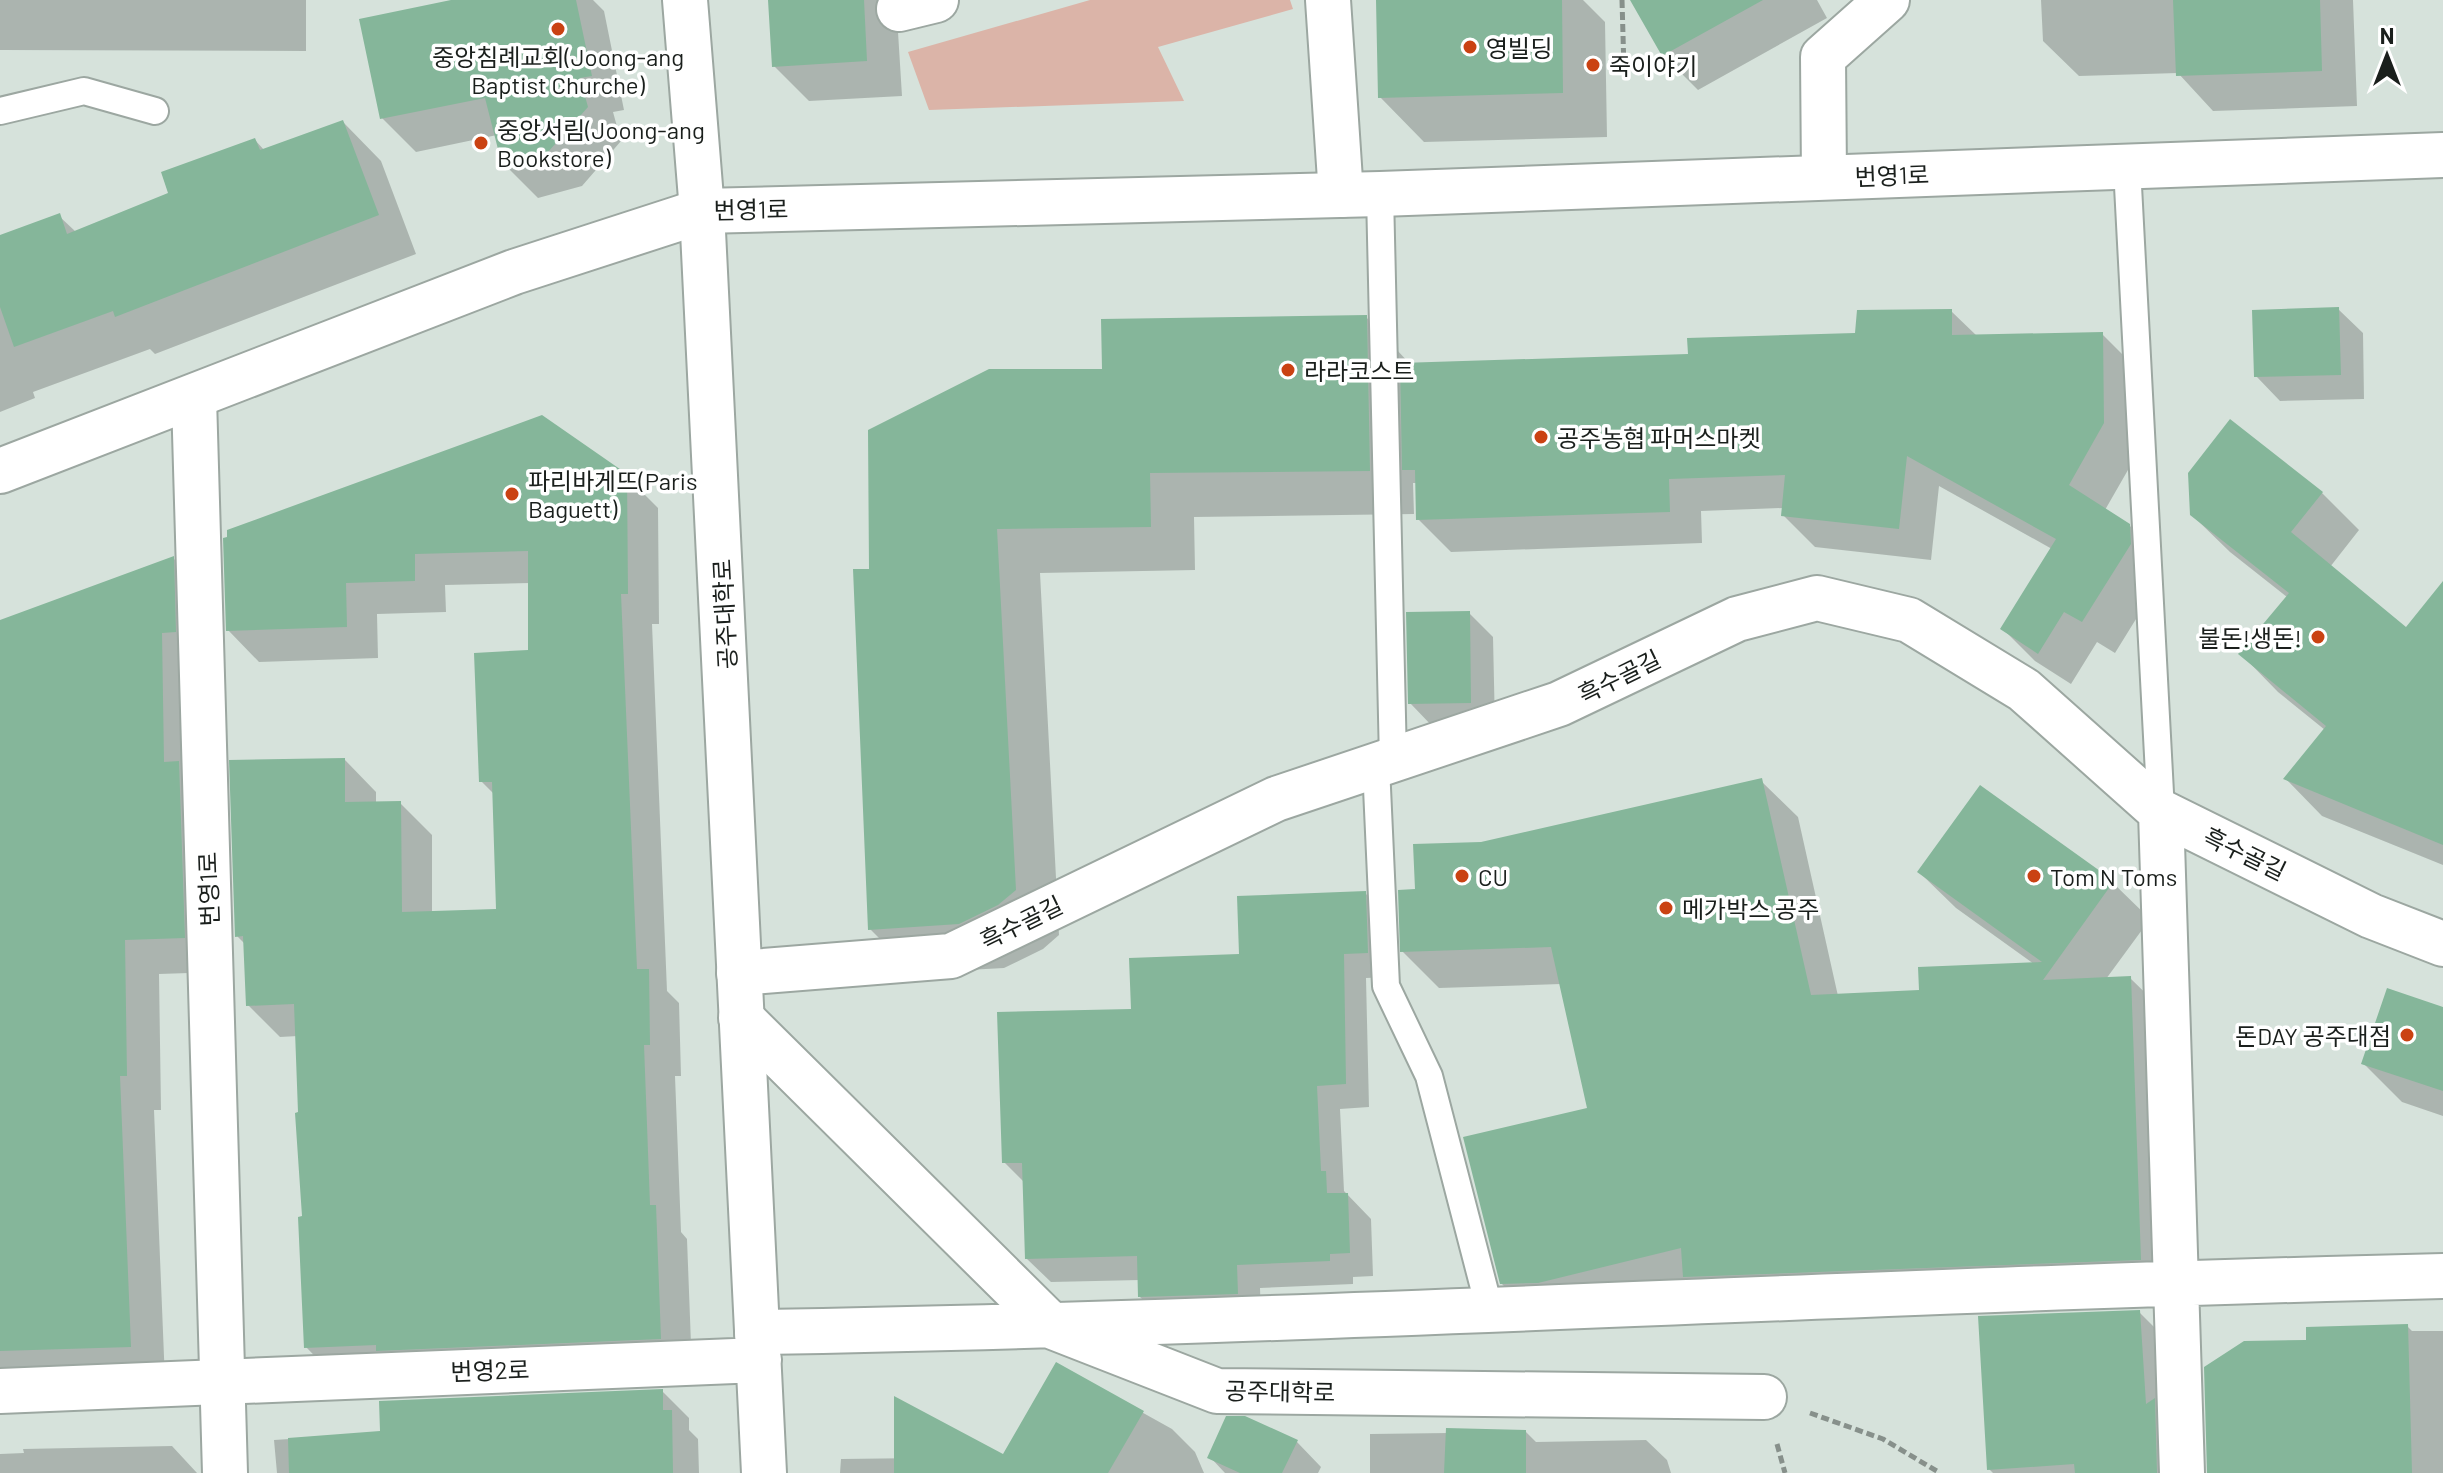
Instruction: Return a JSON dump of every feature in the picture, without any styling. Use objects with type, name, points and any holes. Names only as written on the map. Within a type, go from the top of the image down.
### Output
[{"type":"street","name":"공주대학로","points":[[685,0],[702,211],[764,1473]]},
{"type":"street","points":[[1328,0],[1361,195]]},
{"type":"street","points":[[1824,177],[1823,57],[1887,0]]},
{"type":"street","name":"번영1로","points":[[0,471],[514,272],[702,211],[1361,195],[2443,155]]},
{"type":"street","name":"번영1로","points":[[194,398],[221,1379]]},
{"type":"street","name":"흑수골길","points":[[739,973],[951,956],[1276,799],[1559,704],[1737,619],[1817,598],[1909,620],[2024,690],[2161,812],[2371,916],[2443,944]]},
{"type":"street","points":[[2161,812],[2182,1473]]},
{"type":"street","name":"공주대학로","points":[[741,1018],[1053,1327],[1217,1391],[1764,1397]]},
{"type":"street","name":"번영2로","points":[[0,1391],[1053,1327],[2177,1282],[2443,1276]]},
{"type":"street","points":[[221,1379],[225,1473]]},
{"type":"lane","points":[[0,111],[84,91],[155,111]]},
{"type":"lane","points":[[2127,167],[2161,812]]},
{"type":"lane","points":[[1361,195],[1384,763],[1386,986],[1429,1076],[1490,1311]]},
{"type":"path","points":[[1622,0],[1624,70]]},
{"type":"path","points":[[1764,1397],[1883,1439],[1940,1473]]},
{"type":"shaded area","points":[[1090,0],[1290,0],[1293,9],[1158,47],[1184,101],[929,110],[908,52]]},
{"type":"building","points":[[451,0],[576,0],[592,76],[580,78],[588,107],[548,152],[502,165],[485,98],[380,119],[359,19]]},
{"type":"building","points":[[768,0],[864,0],[867,61],[772,67]]},
{"type":"building","name":"영빌딩","points":[[1376,0],[1562,0],[1563,93],[1378,98]]},
{"type":"building","points":[[1630,0],[1763,0],[1662,56]]},
{"type":"building","points":[[2173,0],[2320,0],[2322,71],[2176,76]]},
{"type":"building","points":[[343,120],[379,215],[115,317],[113,311],[14,347],[0,307],[0,235],[60,213],[67,234],[168,193],[161,172],[255,138],[260,150]]},
{"type":"building","points":[[2339,307],[2341,375],[2254,377],[2252,310]]},
{"type":"building","points":[[1952,309],[1952,335],[2103,332],[2104,423],[2069,485],[2130,524],[2131,544],[2082,622],[2064,612],[2038,654],[2000,629],[2056,539],[1907,456],[1899,529],[1781,516],[1785,475],[1669,479],[1670,512],[1416,520],[1415,470],[1402,470],[1400,363],[1688,354],[1687,338],[1855,333],[1857,310]]},
{"type":"building","points":[[1367,315],[1370,471],[1150,473],[1151,527],[997,529],[1016,890],[998,905],[959,924],[868,930],[853,569],[869,569],[868,430],[989,369],[1102,369],[1101,319]]},
{"type":"building","points":[[542,415],[627,474],[628,594],[621,594],[637,969],[649,969],[650,1045],[644,1045],[650,1205],[656,1205],[661,1339],[376,1351],[376,1345],[304,1348],[294,1004],[246,1006],[243,936],[235,937],[229,760],[345,758],[345,802],[401,801],[402,912],[496,909],[492,782],[479,782],[474,653],[528,650],[528,551],[415,554],[415,581],[346,583],[347,627],[226,631],[223,538],[227,537],[227,530]]},
{"type":"building","points":[[2230,419],[2323,492],[2291,532],[2406,627],[2443,581],[2443,845],[2283,779],[2326,726],[2238,654],[2289,593],[2190,515],[2188,473]]},
{"type":"building","points":[[174,556],[176,632],[162,633],[164,762],[179,761],[185,938],[125,940],[127,1076],[120,1076],[131,1347],[0,1351],[0,620]]},
{"type":"building","points":[[1470,611],[1471,703],[1408,704],[1406,612]]},
{"type":"building","points":[[1762,778],[1811,995],[1919,990],[1918,967],[2042,962],[1917,872],[1980,785],[2114,881],[2043,980],[2131,976],[2141,1260],[1683,1277],[1681,1248],[1538,1283],[1500,1284],[1463,1137],[1587,1108],[1551,947],[1400,952],[1398,890],[1415,889],[1413,844],[1481,842]]},
{"type":"building","points":[[1366,891],[1368,953],[1344,954],[1346,1084],[1317,1086],[1321,1171],[1326,1171],[1327,1193],[1348,1193],[1350,1253],[1330,1254],[1330,1261],[1237,1265],[1238,1294],[1138,1297],[1137,1256],[1025,1259],[1022,1163],[1002,1163],[997,1012],[1131,1009],[1129,958],[1239,954],[1237,896]]},
{"type":"building","name":"돈DAY 공주대점","points":[[2387,988],[2443,1007],[2443,1091],[2361,1064]]},
{"type":"building","points":[[2140,1310],[2146,1404],[2155,1398],[2157,1473],[2075,1473],[2074,1464],[1987,1470],[1978,1316]]},
{"type":"building","points":[[2408,1324],[2412,1473],[2207,1473],[2204,1367],[2244,1341],[2306,1340],[2306,1327]]},
{"type":"building","points":[[1056,1362],[1144,1411],[1108,1473],[894,1473],[894,1396],[1003,1454]]},
{"type":"building","points":[[663,1389],[663,1410],[672,1410],[673,1473],[289,1473],[288,1438],[380,1431],[379,1401]]},
{"type":"building","points":[[1226,1416],[1245,1416],[1298,1440],[1282,1473],[1240,1473],[1207,1458]]},
{"type":"building","points":[[1446,1428],[1526,1430],[1526,1473],[1444,1473]]},
{"type":"place","name":"중앙침례교회(Joong-ang Baptist Churche)","points":[[558,29]]},
{"type":"place","name":"영빌딩","points":[[1470,47]]},
{"type":"place","name":"죽이야기","points":[[1593,65]]},
{"type":"place","name":"중앙서림(Joong-ang Bookstore)","points":[[481,143]]},
{"type":"place","name":"라라코스트","points":[[1288,370]]},
{"type":"place","name":"공주농협 파머스마켓","points":[[1541,437]]},
{"type":"place","name":"파리바게뜨(Paris Baguett)","points":[[512,494]]},
{"type":"place","name":"불돈!생돈!","points":[[2318,637]]},
{"type":"place","name":"CU","points":[[1462,876]]},
{"type":"place","name":"Tom N Toms","points":[[2034,876]]},
{"type":"place","name":"메가박스 공주","points":[[1666,908]]},
{"type":"place","name":"돈DAY 공주대점","points":[[2407,1035]]}]
